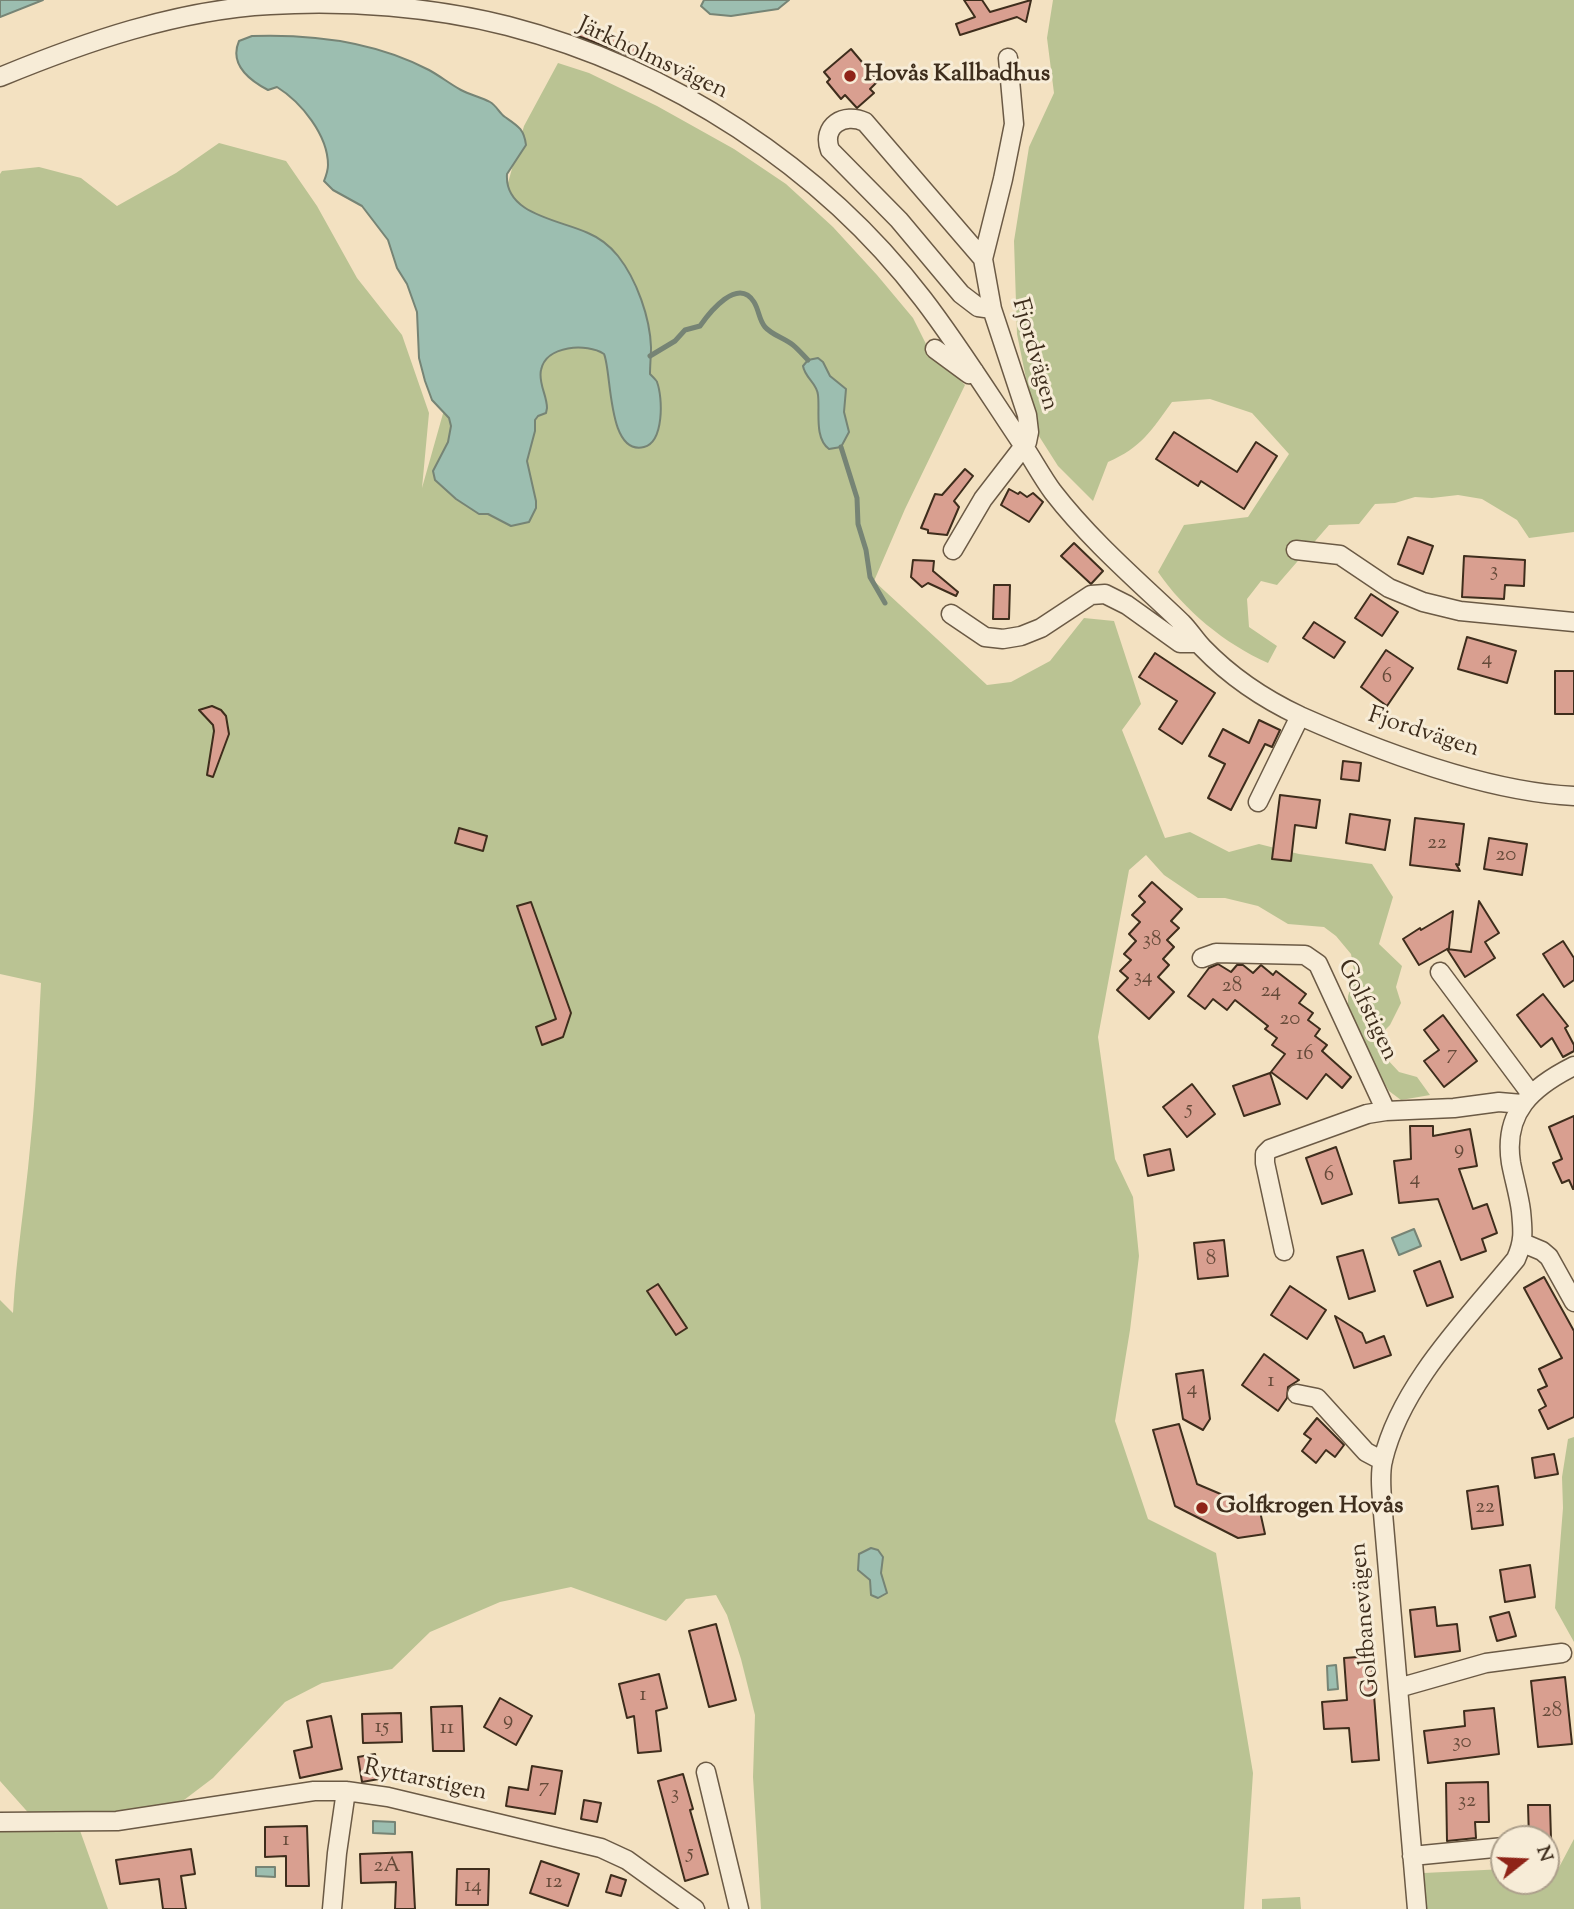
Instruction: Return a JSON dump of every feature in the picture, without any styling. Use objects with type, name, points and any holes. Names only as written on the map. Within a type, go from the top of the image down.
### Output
[{"type":"street","name":"Järkholmsvägen","points":[[0,77],[87,43],[191,15],[270,5],[388,8],[442,13],[508,26],[569,46],[665,88],[709,112],[774,152],[825,195],[892,261],[922,298],[1024,447]]},
{"type":"street","name":"Fjordvägen","points":[[1008,58],[1014,124],[983,259],[992,309],[1027,415],[1029,432],[1024,447],[1053,491],[1131,577],[1184,625],[1198,643],[1240,681],[1282,708],[1435,767],[1518,788],[1574,796]]},
{"type":"street","points":[[983,259],[865,122],[848,118],[838,121],[830,129],[827,141],[830,150],[899,220],[961,294],[978,307],[992,309]]},
{"type":"street","points":[[935,349],[963,371],[969,374],[974,371]]},
{"type":"street","points":[[953,550],[983,499],[1024,447]]},
{"type":"street","points":[[1296,550],[1340,555],[1389,588],[1423,602],[1460,611],[1574,622]]},
{"type":"street","name":"Fjordvägen","points":[[951,614],[985,637],[1003,639],[1021,636],[1041,628],[1091,594],[1105,594],[1114,597],[1180,643],[1198,643]]},
{"type":"street","points":[[1258,802],[1300,716]]},
{"type":"street","name":"Golfstigen","points":[[1202,958],[1216,953],[1305,955],[1318,964],[1386,1111]]},
{"type":"street","points":[[1440,972],[1527,1099]]},
{"type":"street","points":[[1574,1066],[1553,1077],[1527,1099],[1513,1122],[1509,1140],[1520,1203],[1523,1243],[1549,1257],[1574,1302]]},
{"type":"street","points":[[1284,1251],[1265,1163],[1265,1154],[1276,1146],[1367,1114],[1454,1108],[1527,1099]]},
{"type":"street","name":"Golfbanevägen","points":[[1412,1908],[1412,1856],[1383,1513],[1383,1461],[1393,1431],[1425,1373],[1516,1259],[1523,1243]]},
{"type":"street","points":[[1297,1394],[1317,1398],[1366,1452],[1383,1461]]},
{"type":"street","points":[[1398,1688],[1486,1663],[1562,1653]]},
{"type":"street","points":[[706,1772],[739,1909]]},
{"type":"street","points":[[332,1909],[346,1791]]},
{"type":"street","name":"Ryttarstigen","points":[[0,1822],[117,1821],[301,1793],[346,1791],[388,1797],[526,1828],[601,1849],[627,1860],[695,1909]]},
{"type":"street","points":[[1412,1856],[1490,1848]]},
{"type":"green space","points":[[1053,0],[1574,0],[1574,532],[1529,538],[1517,520],[1482,499],[1458,495],[1415,497],[1395,503],[1375,504],[1359,524],[1329,525],[1277,585],[1261,581],[1247,599],[1249,627],[1277,646],[1268,663],[1221,636],[1180,600],[1158,572],[1184,525],[1248,517],[1289,454],[1252,413],[1210,399],[1172,402],[1138,444],[1108,462],[1093,501],[1058,466],[1037,433],[1017,334],[1014,241],[1029,147],[1054,93],[1047,38]]},
{"type":"green space","points":[[558,63],[589,73],[657,106],[734,149],[786,184],[833,227],[877,275],[913,318],[928,348],[965,385],[905,509],[874,581],[987,685],[1011,682],[1050,661],[1084,618],[1114,621],[1141,704],[1122,730],[1165,838],[1190,832],[1229,852],[1259,844],[1299,854],[1372,864],[1393,897],[1379,944],[1402,966],[1396,987],[1401,1003],[1390,1025],[1376,1039],[1386,1058],[1399,1072],[1417,1077],[1430,1095],[1401,1100],[1389,1091],[1348,1020],[1348,996],[1355,976],[1351,954],[1336,936],[1324,927],[1288,924],[1258,906],[1225,898],[1198,898],[1164,875],[1146,855],[1129,870],[1098,1037],[1115,1159],[1133,1197],[1139,1256],[1115,1421],[1148,1519],[1216,1553],[1253,1773],[1244,1909],[761,1909],[753,1777],[755,1715],[727,1615],[716,1595],[686,1599],[666,1621],[571,1587],[500,1602],[430,1632],[392,1669],[322,1683],[285,1702],[213,1778],[184,1800],[133,1812],[33,1818],[0,1781],[0,1300],[13,1313],[34,1107],[41,983],[0,974],[0,174],[2,171],[39,167],[81,178],[117,206],[176,173],[219,143],[286,161],[317,206],[357,278],[402,335],[429,413],[422,488],[524,126]]},
{"type":"green space","points":[[1574,1437],[1574,1642],[1555,1608],[1563,1508],[1562,1477],[1568,1439]]},
{"type":"green space","points":[[78,1825],[108,1909],[0,1909],[0,1827]]},
{"type":"green space","points":[[1574,1839],[1574,1909],[1426,1909],[1424,1873],[1490,1870],[1490,1895],[1560,1895],[1560,1866]]},
{"type":"green space","points":[[1300,1897],[1301,1909],[1262,1909],[1262,1899]]},
{"type":"shaded area","points":[[0,0],[43,0],[0,17]]},
{"type":"shaded area","points":[[704,0],[789,0],[778,9],[731,16],[710,14],[701,6]]},
{"type":"shaded area","points":[[252,36],[320,38],[365,46],[409,60],[461,90],[490,102],[520,128],[526,145],[507,174],[509,188],[515,199],[536,214],[597,237],[615,252],[637,288],[650,336],[650,374],[657,382],[660,398],[660,419],[651,443],[644,447],[632,446],[623,439],[613,411],[604,354],[588,348],[568,348],[551,355],[541,370],[547,408],[546,413],[535,420],[535,431],[527,461],[536,501],[536,508],[529,522],[511,526],[488,514],[479,514],[456,499],[435,480],[433,471],[448,442],[451,426],[449,418],[432,400],[425,381],[419,358],[417,312],[407,284],[397,268],[388,240],[362,206],[333,190],[324,181],[328,167],[327,154],[312,120],[286,93],[277,87],[268,90],[248,76],[239,64],[239,41]]},
{"type":"shaded area","points":[[818,358],[830,376],[846,389],[844,412],[849,432],[841,447],[829,449],[819,431],[817,391],[803,366],[808,360]]},
{"type":"shaded area","points":[[1414,1229],[1421,1246],[1399,1255],[1392,1238]]},
{"type":"shaded area","points":[[871,1548],[878,1550],[883,1557],[881,1573],[887,1593],[878,1598],[871,1595],[870,1580],[858,1570],[859,1554]]},
{"type":"shaded area","points":[[1336,1665],[1338,1689],[1328,1690],[1327,1666]]},
{"type":"shaded area","points":[[373,1821],[395,1822],[395,1834],[373,1833]]},
{"type":"shaded area","points":[[256,1867],[275,1867],[275,1877],[256,1876]]},
{"type":"building","points":[[964,0],[982,0],[990,12],[1031,0],[1026,22],[1017,17],[960,35],[956,24],[975,17]]},
{"type":"building","points":[[583,26],[649,50],[645,62],[578,36]]},
{"type":"building","name":"Hovås Kallbadhus","points":[[851,49],[878,81],[870,89],[874,93],[857,108],[845,95],[841,99],[827,82],[830,79],[824,72]]},
{"type":"building","points":[[1174,432],[1237,472],[1256,442],[1277,456],[1244,509],[1201,481],[1198,486],[1156,459]]},
{"type":"building","points":[[965,469],[973,476],[954,501],[959,507],[947,535],[928,533],[928,530],[921,528],[935,494],[942,495]]},
{"type":"building","points":[[1009,489],[1027,497],[1033,493],[1043,502],[1029,522],[1001,505]]},
{"type":"building","points":[[1408,537],[1433,546],[1423,574],[1398,564]]},
{"type":"building","points":[[1074,543],[1103,571],[1091,584],[1061,556]]},
{"type":"building","points":[[1464,556],[1525,560],[1524,586],[1505,585],[1504,599],[1462,597]]},
{"type":"building","points":[[913,560],[934,561],[933,571],[958,592],[956,596],[928,583],[922,587],[911,577]]},
{"type":"building","points":[[994,585],[1010,585],[1009,619],[993,619]]},
{"type":"building","points":[[1371,594],[1398,612],[1382,636],[1355,618]]},
{"type":"building","points":[[1314,622],[1345,642],[1334,658],[1303,638]]},
{"type":"building","points":[[1467,637],[1516,651],[1507,683],[1458,669]]},
{"type":"building","points":[[1386,650],[1413,668],[1387,706],[1361,687]]},
{"type":"building","points":[[1155,653],[1215,693],[1182,744],[1159,729],[1177,701],[1139,677]]},
{"type":"building","points":[[1555,671],[1574,671],[1574,714],[1555,714]]},
{"type":"building","points":[[212,706],[226,716],[229,734],[213,777],[207,775],[213,725],[199,710]]},
{"type":"building","points":[[1259,720],[1280,730],[1272,747],[1265,744],[1231,810],[1208,798],[1225,764],[1209,756],[1223,729],[1249,743]]},
{"type":"building","points":[[1343,761],[1361,763],[1359,781],[1341,779]]},
{"type":"building","points":[[1280,795],[1320,800],[1316,828],[1295,825],[1291,861],[1272,859]]},
{"type":"building","points":[[1350,814],[1390,820],[1385,850],[1346,843]]},
{"type":"building","points":[[1415,818],[1464,824],[1459,865],[1456,864],[1460,871],[1410,865]]},
{"type":"building","points":[[459,828],[487,836],[483,851],[455,843]]},
{"type":"building","points":[[1489,838],[1527,844],[1522,875],[1484,869]]},
{"type":"building","points":[[1152,882],[1182,909],[1171,921],[1179,928],[1167,940],[1174,947],[1163,959],[1169,965],[1158,977],[1174,992],[1149,1019],[1117,990],[1128,978],[1120,971],[1131,960],[1124,954],[1136,941],[1129,934],[1140,922],[1132,915],[1145,902],[1139,896]]},
{"type":"building","points":[[1479,901],[1499,933],[1485,942],[1495,958],[1465,977],[1447,949],[1471,952]]},
{"type":"building","points":[[531,902],[571,1013],[563,1037],[542,1045],[536,1027],[556,1019],[517,906]]},
{"type":"building","points":[[1453,911],[1449,948],[1419,965],[1403,939]]},
{"type":"building","points":[[1563,941],[1574,958],[1574,980],[1564,987],[1543,954]]},
{"type":"building","points":[[1218,964],[1231,972],[1237,965],[1243,965],[1253,973],[1261,965],[1273,975],[1276,971],[1306,994],[1299,1003],[1313,1013],[1308,1020],[1320,1029],[1315,1036],[1327,1045],[1322,1051],[1351,1077],[1342,1088],[1326,1074],[1307,1099],[1271,1072],[1285,1054],[1272,1045],[1277,1038],[1265,1029],[1268,1026],[1235,1000],[1227,1010],[1213,999],[1205,1009],[1188,996],[1209,968]]},
{"type":"building","points":[[1543,994],[1568,1026],[1565,1028],[1574,1045],[1574,1051],[1563,1057],[1552,1038],[1541,1047],[1517,1015]]},
{"type":"building","points":[[1443,1015],[1477,1061],[1444,1087],[1424,1061],[1439,1050],[1424,1030]]},
{"type":"building","points":[[1270,1073],[1280,1104],[1244,1116],[1233,1086]]},
{"type":"building","points":[[1192,1084],[1215,1114],[1187,1137],[1163,1107]]},
{"type":"building","points":[[1574,1116],[1573,1189],[1569,1180],[1562,1183],[1553,1163],[1562,1159],[1549,1127]]},
{"type":"building","points":[[1410,1126],[1433,1126],[1433,1136],[1470,1129],[1477,1166],[1459,1169],[1473,1209],[1487,1204],[1497,1233],[1482,1239],[1486,1251],[1461,1260],[1438,1199],[1399,1203],[1394,1161],[1411,1159]]},
{"type":"building","points":[[1336,1147],[1352,1194],[1322,1204],[1306,1158]]},
{"type":"building","points":[[1170,1149],[1174,1170],[1148,1176],[1144,1155]]},
{"type":"building","points":[[1224,1240],[1228,1276],[1198,1279],[1194,1243]]},
{"type":"building","points":[[1363,1250],[1375,1291],[1349,1299],[1337,1257]]},
{"type":"building","points":[[1440,1261],[1453,1297],[1427,1306],[1414,1271]]},
{"type":"building","points":[[1544,1277],[1574,1331],[1574,1417],[1548,1429],[1539,1410],[1546,1406],[1538,1390],[1547,1386],[1539,1369],[1562,1358],[1524,1288]]},
{"type":"building","points":[[658,1284],[687,1328],[676,1335],[647,1291]]},
{"type":"building","points":[[1290,1286],[1326,1310],[1307,1339],[1271,1315]]},
{"type":"building","points":[[1335,1316],[1362,1333],[1366,1343],[1384,1336],[1391,1355],[1354,1368]]},
{"type":"building","points":[[1264,1354],[1299,1380],[1288,1387],[1287,1398],[1278,1411],[1242,1385]]},
{"type":"building","points":[[1203,1370],[1210,1419],[1203,1430],[1183,1419],[1176,1374]]},
{"type":"building","points":[[1317,1418],[1344,1445],[1335,1457],[1326,1450],[1316,1463],[1302,1451],[1311,1439],[1304,1434]]},
{"type":"building","points":[[1179,1424],[1197,1484],[1237,1501],[1240,1512],[1259,1507],[1265,1534],[1238,1538],[1175,1506],[1153,1430]]},
{"type":"building","points":[[1554,1454],[1558,1474],[1535,1478],[1532,1458]]},
{"type":"building","points":[[1498,1486],[1503,1525],[1472,1529],[1467,1491]]},
{"type":"building","points":[[1530,1565],[1535,1597],[1505,1602],[1500,1570]]},
{"type":"building","points":[[1435,1607],[1437,1626],[1457,1624],[1460,1651],[1415,1657],[1410,1610]]},
{"type":"building","points":[[1509,1612],[1516,1636],[1497,1641],[1490,1617]]},
{"type":"building","points":[[716,1624],[736,1700],[709,1707],[689,1631]]},
{"type":"building","points":[[1371,1656],[1379,1760],[1352,1762],[1349,1728],[1324,1729],[1322,1702],[1347,1700],[1344,1658]]},
{"type":"building","points":[[659,1674],[667,1708],[656,1711],[661,1751],[638,1753],[634,1716],[627,1718],[619,1684]]},
{"type":"building","points":[[1565,1677],[1572,1744],[1538,1747],[1531,1681]]},
{"type":"building","points":[[500,1698],[532,1716],[516,1745],[484,1727]]},
{"type":"building","points":[[462,1706],[464,1751],[433,1751],[431,1707]]},
{"type":"building","points":[[1494,1708],[1499,1754],[1428,1763],[1424,1731],[1465,1726],[1464,1711]]},
{"type":"building","points":[[401,1713],[402,1742],[363,1743],[362,1714]]},
{"type":"building","points":[[331,1716],[342,1769],[300,1778],[294,1751],[312,1747],[307,1721]]},
{"type":"building","points":[[375,1754],[379,1779],[362,1782],[358,1757]]},
{"type":"building","points":[[532,1766],[562,1771],[555,1814],[506,1806],[509,1787],[528,1790]]},
{"type":"building","points":[[683,1774],[708,1874],[685,1881],[658,1781]]},
{"type":"building","points":[[1488,1782],[1489,1822],[1475,1822],[1476,1838],[1447,1841],[1446,1783]]},
{"type":"building","points":[[584,1800],[601,1803],[597,1822],[581,1819]]},
{"type":"building","points":[[1528,1805],[1550,1805],[1551,1825],[1529,1825]]},
{"type":"building","points":[[307,1826],[309,1886],[286,1886],[286,1856],[265,1857],[265,1827]]},
{"type":"building","points":[[191,1849],[195,1874],[181,1876],[186,1909],[163,1909],[159,1879],[120,1884],[116,1860]]},
{"type":"building","points":[[412,1852],[415,1909],[395,1909],[396,1882],[361,1883],[360,1854]]},
{"type":"building","points":[[541,1861],[579,1874],[568,1906],[530,1893]]},
{"type":"building","points":[[457,1869],[489,1869],[488,1905],[456,1905]]},
{"type":"building","points":[[611,1875],[626,1880],[621,1896],[606,1892]]},
{"type":"waterway","points":[[650,356],[675,341],[685,330],[700,326],[724,299],[740,293],[747,295],[754,302],[765,327],[793,345],[808,360]]},
{"type":"waterway","points":[[841,447],[857,498],[858,524],[870,577],[885,603]]},
{"type":"place","name":"Hovås Kallbadhus","points":[[850,76]]},
{"type":"place","name":"Golfkrogen Hovås","points":[[1202,1508]]}]
